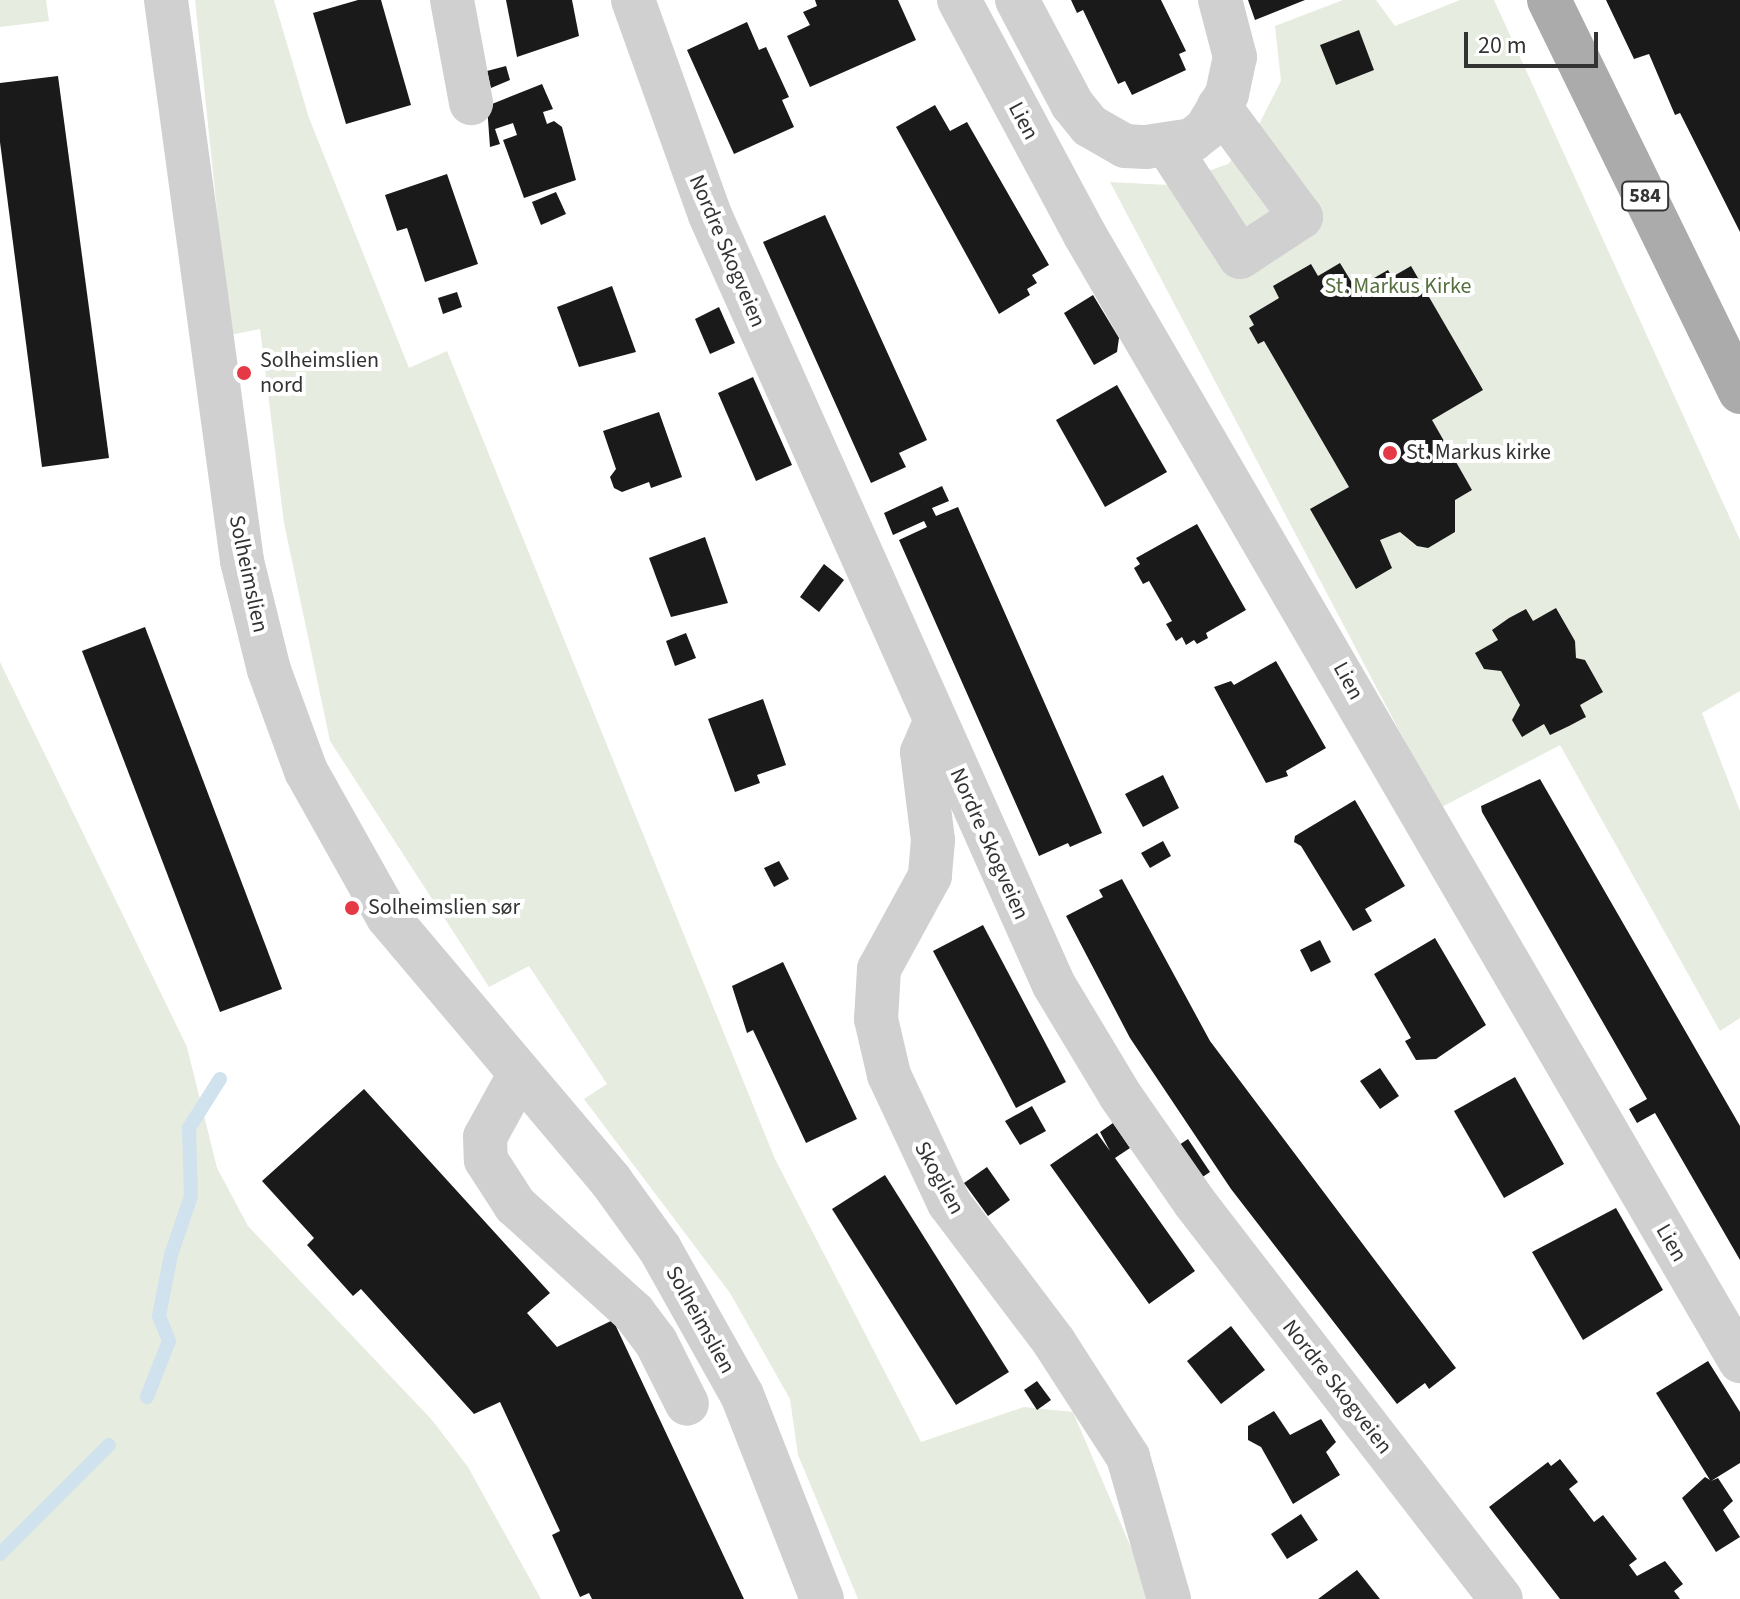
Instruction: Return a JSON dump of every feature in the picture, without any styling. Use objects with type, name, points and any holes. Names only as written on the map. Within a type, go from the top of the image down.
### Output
[{"type":"main road","name":"584","points":[[1549,0],[1740,392]]},
{"type":"street","name":"Solheimslien","points":[[166,0],[242,561],[269,670],[306,771],[354,863],[395,927],[518,1077],[611,1181],[660,1249],[742,1395],[822,1599]]},
{"type":"street","points":[[452,0],[471,103]]},
{"type":"street","name":"Nordre Skogveien","points":[[633,0],[710,215],[1048,972],[1120,1095],[1195,1203],[1501,1599]]},
{"type":"street","name":"Lien","points":[[959,0],[1085,235],[1740,1361]]},
{"type":"street","points":[[1017,0],[1072,104],[1090,126],[1125,146],[1168,146],[1192,140],[1219,106],[1235,57],[1220,0]]},
{"type":"street","points":[[1168,146],[1240,257],[1301,217],[1219,106]]},
{"type":"street","name":"Skoglien","points":[[935,722],[922,752],[933,840],[930,876],[879,969],[876,1019],[889,1075],[949,1203],[1063,1354],[1124,1449],[1158,1546],[1169,1599]]},
{"type":"street","points":[[518,1077],[485,1137],[486,1160],[515,1205],[634,1313],[656,1342],[687,1404]]},
{"type":"green space","points":[[0,0],[46,0],[49,21],[0,27]]},
{"type":"green space","points":[[195,0],[274,0],[309,118],[409,368],[447,351],[775,1159],[921,1442],[1024,1407],[1073,1412],[1153,1599],[858,1599],[798,1455],[790,1399],[730,1293],[584,1099],[607,1084],[529,966],[489,987],[330,741],[284,523],[260,329],[230,335]]},
{"type":"green space","name":"St. Markus Kirke","points":[[1343,0],[1376,0],[1395,26],[1460,0],[1494,0],[1740,540],[1740,691],[1702,713],[1740,811],[1740,1018],[1720,1031],[1560,745],[1440,808],[1110,182],[1169,185],[1228,164],[1254,134],[1281,81],[1275,26]]},
{"type":"green space","points":[[0,662],[187,1047],[217,1168],[248,1226],[432,1420],[468,1467],[541,1599],[0,1599]]},
{"type":"building","points":[[358,0],[381,0],[411,105],[346,124],[313,13]]},
{"type":"building","points":[[506,0],[572,0],[579,36],[517,57]]},
{"type":"building","points":[[815,0],[898,0],[916,40],[810,87],[787,36],[810,25],[803,12],[817,6]]},
{"type":"building","points":[[1071,0],[1161,0],[1186,51],[1179,54],[1186,70],[1132,95],[1125,81],[1118,84],[1083,10],[1077,13]]},
{"type":"building","points":[[1248,0],[1305,0],[1255,20]]},
{"type":"building","points":[[1606,0],[1740,0],[1740,232],[1680,113],[1675,115],[1649,54],[1634,59]]},
{"type":"building","points":[[747,22],[759,50],[766,47],[789,97],[782,100],[794,127],[734,154],[687,50]]},
{"type":"building","points":[[1359,30],[1374,70],[1336,85],[1320,45]]},
{"type":"building","points":[[506,66],[510,80],[491,88],[487,71]]},
{"type":"building","points":[[58,76],[109,458],[42,467],[0,142],[0,83]]},
{"type":"building","points":[[542,84],[553,109],[543,112],[547,124],[554,121],[562,127],[576,180],[524,198],[503,140],[517,135],[513,123],[495,129],[500,144],[490,147],[487,106]]},
{"type":"building","points":[[935,105],[950,131],[967,122],[1049,265],[1032,275],[1037,283],[1027,289],[1030,295],[999,314],[896,127]]},
{"type":"building","points":[[447,174],[478,264],[425,282],[407,228],[397,231],[385,195]]},
{"type":"building","points":[[556,192],[566,214],[541,225],[532,202]]},
{"type":"building","points":[[825,215],[927,440],[899,453],[906,467],[871,483],[763,242]]},
{"type":"building","name":"St. Markus kirke","points":[[1340,263],[1360,296],[1379,285],[1374,278],[1388,270],[1392,277],[1411,266],[1483,390],[1432,420],[1472,490],[1455,500],[1455,532],[1428,548],[1417,546],[1400,532],[1380,540],[1392,568],[1356,589],[1310,509],[1349,487],[1264,341],[1258,344],[1249,328],[1254,325],[1249,316],[1279,298],[1273,286],[1311,264],[1318,276]]},
{"type":"building","points":[[612,286],[636,352],[579,367],[557,307]]},
{"type":"building","points":[[457,292],[462,307],[443,314],[438,298]]},
{"type":"building","points":[[1093,295],[1119,338],[1117,352],[1094,365],[1064,313]]},
{"type":"building","points":[[719,307],[735,343],[710,354],[695,319]]},
{"type":"building","points":[[753,377],[792,465],[756,481],[718,393]]},
{"type":"building","points":[[1117,385],[1167,472],[1105,507],[1056,420]]},
{"type":"building","points":[[659,412],[682,477],[651,488],[649,482],[622,492],[614,488],[610,477],[616,469],[603,431]]},
{"type":"building","points":[[942,486],[949,501],[932,508],[936,516],[958,507],[1102,833],[1070,847],[1068,843],[1039,856],[899,540],[927,527],[924,521],[893,535],[884,513]]},
{"type":"building","points":[[1197,524],[1246,610],[1206,633],[1208,638],[1186,645],[1182,637],[1176,641],[1166,624],[1172,621],[1149,581],[1143,584],[1134,568],[1140,564],[1136,558]]},
{"type":"building","points":[[705,537],[728,603],[671,617],[649,558]]},
{"type":"building","points":[[824,564],[844,580],[819,612],[800,597]]},
{"type":"building","points":[[1556,608],[1575,641],[1576,658],[1585,660],[1603,692],[1580,705],[1586,717],[1550,735],[1544,724],[1522,737],[1512,720],[1520,705],[1501,671],[1484,669],[1475,653],[1498,640],[1492,630],[1509,618],[1526,609],[1533,621]]},
{"type":"building","points":[[145,627],[282,989],[220,1012],[82,651]]},
{"type":"building","points":[[686,633],[696,658],[675,666],[666,641]]},
{"type":"building","points":[[1276,661],[1326,748],[1286,771],[1288,776],[1266,783],[1214,687],[1231,681],[1234,685]]},
{"type":"building","points":[[763,699],[786,765],[757,775],[760,783],[735,792],[708,719]]},
{"type":"building","points":[[1163,775],[1179,808],[1143,827],[1125,794]]},
{"type":"building","points":[[1540,779],[1740,1126],[1740,1260],[1655,1113],[1637,1123],[1629,1109],[1647,1099],[1482,812],[1481,806]]},
{"type":"building","points":[[1355,800],[1405,886],[1365,909],[1372,921],[1353,931],[1301,846],[1294,842],[1295,836]]},
{"type":"building","points":[[1163,841],[1171,856],[1150,868],[1141,853]]},
{"type":"building","points":[[779,861],[789,879],[774,887],[764,868]]},
{"type":"building","points":[[1122,879],[1210,1041],[1456,1368],[1429,1389],[1425,1383],[1397,1404],[1231,1189],[1130,1038],[1066,916],[1103,897],[1099,890]]},
{"type":"building","points":[[983,925],[1066,1082],[1016,1108],[933,951]]},
{"type":"building","points":[[1435,938],[1486,1025],[1436,1059],[1416,1060],[1405,1041],[1411,1038],[1374,974]]},
{"type":"building","points":[[1320,940],[1331,962],[1311,972],[1300,950]]},
{"type":"building","points":[[783,962],[857,1119],[806,1143],[753,1030],[747,1033],[732,986]]},
{"type":"building","points":[[1380,1068],[1399,1096],[1380,1109],[1360,1081]]},
{"type":"building","points":[[1515,1077],[1564,1164],[1504,1198],[1454,1111]]},
{"type":"building","points":[[364,1089],[550,1293],[527,1313],[557,1347],[613,1320],[744,1599],[592,1599],[589,1593],[580,1597],[552,1535],[560,1531],[500,1402],[474,1414],[361,1289],[353,1296],[307,1245],[314,1238],[262,1181]]},
{"type":"building","points":[[1032,1106],[1046,1131],[1020,1145],[1005,1121]]},
{"type":"building","points":[[1113,1123],[1130,1148],[1115,1158],[1195,1271],[1149,1304],[1050,1165],[1097,1133],[1110,1151],[1100,1132]]},
{"type":"building","points":[[1188,1139],[1210,1172],[1198,1180],[1176,1147]]},
{"type":"building","points":[[987,1167],[1010,1200],[988,1216],[964,1183]]},
{"type":"building","points":[[885,1175],[1009,1372],[956,1405],[832,1209]]},
{"type":"building","points":[[1616,1208],[1663,1290],[1583,1340],[1532,1252]]},
{"type":"building","points":[[1231,1326],[1265,1370],[1221,1404],[1187,1361]]},
{"type":"building","points":[[1708,1361],[1740,1412],[1740,1463],[1711,1481],[1718,1478],[1733,1501],[1723,1510],[1740,1537],[1716,1552],[1682,1498],[1705,1477],[1710,1480],[1656,1393]]},
{"type":"building","points":[[1037,1381],[1051,1400],[1037,1410],[1024,1390]]},
{"type":"building","points":[[1274,1411],[1290,1435],[1321,1419],[1336,1442],[1326,1452],[1340,1475],[1293,1504],[1261,1447],[1248,1440],[1248,1426]]},
{"type":"building","points":[[1560,1459],[1578,1482],[1569,1489],[1594,1522],[1603,1515],[1637,1559],[1629,1565],[1637,1576],[1665,1561],[1683,1584],[1674,1591],[1680,1599],[1560,1599],[1489,1507],[1548,1462],[1551,1466]]},
{"type":"building","points":[[1301,1514],[1318,1540],[1287,1559],[1271,1534]]},
{"type":"building","points":[[1357,1570],[1380,1599],[1318,1599]]},
{"type":"waterway","points":[[147,1397],[169,1341],[159,1316],[171,1255],[191,1196],[189,1128],[220,1079]]},
{"type":"waterway","points":[[0,1554],[109,1445]]},
{"type":"place","name":"Solheimslien nord","points":[[244,373]]},
{"type":"place","name":"St. Markus kirke","points":[[1390,453]]},
{"type":"place","name":"Solheimslien sør","points":[[352,908]]}]
